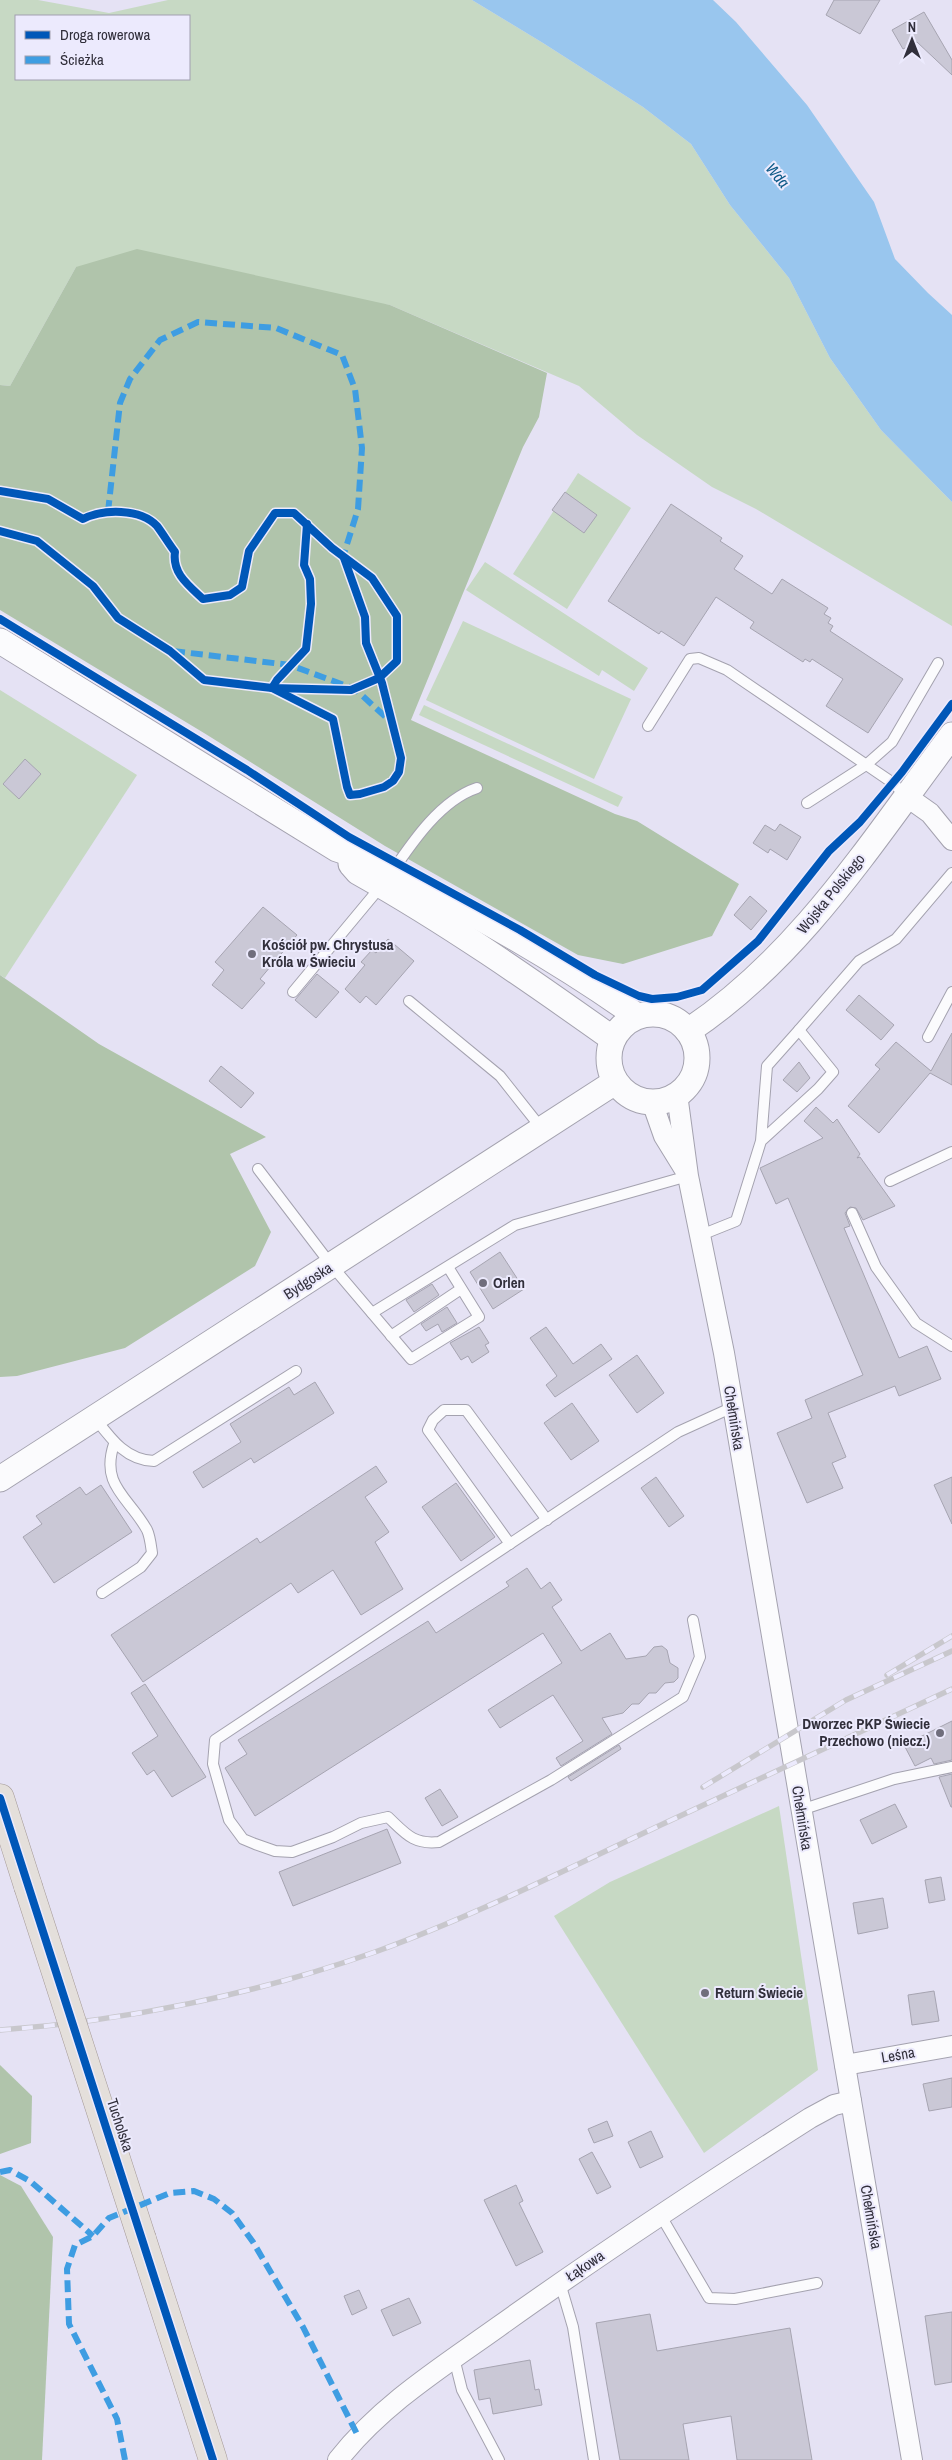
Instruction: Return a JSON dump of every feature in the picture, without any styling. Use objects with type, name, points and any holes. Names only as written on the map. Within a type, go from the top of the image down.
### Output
[{"type":"main road","name":"Tucholska","points":[[0,1798],[213,2460]]},
{"type":"street","points":[[0,641],[337,849],[358,872],[387,878],[503,930],[590,982],[637,1016]]},
{"type":"street","name":"Wojska Polskiego","points":[[688,1031],[718,1012],[799,935],[840,886],[952,735]]},
{"type":"street","points":[[906,796],[930,813],[952,840]]},
{"type":"street","points":[[387,878],[485,950],[569,1006],[613,1039]]},
{"type":"street","points":[[651,1014],[665,1016],[678,1022],[688,1031],[694,1044],[697,1058],[694,1072],[688,1084],[678,1094],[665,1100],[652,1102],[638,1100],[625,1093],[616,1082],[610,1068],[608,1054],[613,1039],[622,1025],[637,1016],[651,1014]]},
{"type":"street","name":"Bydgoska","points":[[0,1479],[616,1082]]},
{"type":"street","name":"Chełmińska","points":[[678,1094],[688,1176],[701,1234],[733,1407],[912,2460]]},
{"type":"street","name":"Chełmińska","points":[[652,1102],[664,1136],[688,1176]]},
{"type":"street","name":"Leśna","points":[[845,2065],[952,2046]]},
{"type":"street","name":"Łąkowa","points":[[338,2460],[358,2436],[398,2400],[560,2282],[810,2118],[834,2105],[851,2101]]},
{"type":"lane","points":[[648,726],[690,659],[699,658],[727,670],[893,783],[906,796]]},
{"type":"lane","points":[[807,802],[866,765],[892,742],[938,663]]},
{"type":"lane","points":[[293,992],[387,878],[413,839],[460,793],[477,788]]},
{"type":"lane","points":[[701,1234],[736,1221],[761,1141],[767,1066],[859,961],[896,939],[952,874]]},
{"type":"lane","points":[[928,1037],[952,992]]},
{"type":"lane","points":[[409,1001],[500,1076],[542,1129]]},
{"type":"lane","points":[[761,1141],[818,1089],[833,1072],[799,1030]]},
{"type":"lane","points":[[890,1181],[952,1152]]},
{"type":"lane","points":[[258,1169],[332,1266],[410,1359],[479,1317],[448,1267]]},
{"type":"lane","points":[[372,1313],[515,1225],[688,1176]]},
{"type":"lane","points":[[852,1213],[876,1267],[916,1323],[952,1346]]},
{"type":"lane","points":[[391,1336],[461,1289]]},
{"type":"lane","points":[[95,1418],[114,1444],[140,1461],[154,1461],[296,1371]]},
{"type":"lane","points":[[693,1620],[700,1657],[682,1697],[551,1780],[439,1842],[427,1843],[411,1839],[388,1817],[361,1823],[333,1837],[292,1852],[274,1850],[243,1839],[229,1820],[212,1764],[215,1740],[678,1432],[733,1407]]},
{"type":"lane","points":[[510,1544],[428,1430],[433,1420],[444,1410],[466,1410],[547,1520]]},
{"type":"lane","points":[[102,1593],[141,1567],[152,1553],[148,1532],[111,1479],[108,1461],[114,1444]]},
{"type":"lane","points":[[801,1810],[894,1779],[952,1767]]},
{"type":"lane","points":[[661,2216],[709,2298],[735,2299],[817,2283]]},
{"type":"lane","points":[[560,2282],[573,2327],[594,2460]]},
{"type":"lane","points":[[454,2358],[462,2390],[499,2460]]},
{"type":"green space","points":[[0,0],[38,0],[109,13],[168,0],[472,0],[643,107],[691,144],[730,205],[789,278],[830,358],[881,430],[952,502],[952,626],[756,509],[712,487],[637,435],[579,386],[390,305],[76,267],[10,386],[0,385]]},
{"type":"green space","points":[[137,249],[390,305],[547,373],[539,417],[523,447],[411,720],[615,814],[637,821],[739,884],[712,936],[623,964],[578,955],[385,846],[204,733],[0,610],[0,385],[10,386],[76,267]]},
{"type":"green space","points":[[578,473],[631,508],[567,609],[513,574]]},
{"type":"green space","points":[[485,562],[648,668],[634,691],[602,670],[599,676],[466,590]]},
{"type":"green space","points":[[463,621],[631,699],[594,779],[426,700]]},
{"type":"green space","points":[[0,690],[137,775],[5,978],[0,975]]},
{"type":"green space","points":[[424,705],[623,797],[618,807],[419,715]]},
{"type":"green space","points":[[0,975],[99,1044],[266,1137],[230,1154],[271,1232],[255,1266],[125,1348],[17,1376],[0,1377]]},
{"type":"green space","name":"Return Świecie","points":[[779,1806],[818,2070],[704,2153],[554,1916],[610,1882]]},
{"type":"green space","points":[[0,2065],[32,2096],[31,2143],[0,2154]]},
{"type":"green space","points":[[0,2175],[21,2186],[53,2237],[42,2460],[0,2460]]},
{"type":"water","name":"Wda","points":[[472,0],[713,0],[736,22],[807,105],[874,202],[895,259],[952,315],[952,502],[881,430],[830,358],[789,278],[730,205],[691,144],[643,107]]},
{"type":"building","points":[[834,0],[880,0],[860,34],[826,15]]},
{"type":"building","points":[[924,12],[952,60],[952,75],[917,42],[903,49],[892,30]]},
{"type":"building","points":[[565,492],[597,515],[584,533],[552,510]]},
{"type":"building","points":[[671,504],[722,538],[720,541],[743,556],[734,569],[772,594],[782,579],[828,608],[824,614],[831,618],[828,623],[833,626],[830,631],[903,679],[868,733],[826,706],[843,679],[812,659],[810,662],[805,659],[803,662],[750,628],[754,622],[716,597],[684,646],[661,631],[659,634],[608,601]]},
{"type":"building","points":[[25,759],[41,774],[19,799],[3,784]]},
{"type":"building","points":[[780,824],[801,837],[787,860],[770,849],[768,853],[753,843],[765,825],[775,831]]},
{"type":"building","points":[[750,896],[767,911],[751,930],[734,915]]},
{"type":"building","name":"Kościół pw. Chrystusa Króla w Świeciu","points":[[263,907],[297,935],[260,979],[265,983],[242,1009],[212,985],[224,970],[215,962]]},
{"type":"building","points":[[388,939],[414,961],[376,1005],[366,996],[360,1003],[345,989],[365,965],[361,962],[372,950],[376,953]]},
{"type":"building","points":[[317,974],[339,992],[316,1018],[295,1000]]},
{"type":"building","points":[[859,995],[894,1025],[881,1040],[846,1010]]},
{"type":"building","points":[[952,1033],[952,1085],[930,1073],[879,1133],[848,1106],[880,1069],[875,1065],[896,1042],[931,1071]]},
{"type":"building","points":[[799,1062],[810,1078],[797,1092],[783,1080]]},
{"type":"building","points":[[221,1066],[254,1093],[241,1108],[209,1081]]},
{"type":"building","points":[[816,1107],[833,1123],[837,1119],[860,1154],[857,1158],[860,1157],[895,1206],[863,1220],[856,1208],[850,1207],[845,1213],[850,1226],[844,1228],[899,1358],[927,1346],[941,1379],[899,1396],[895,1386],[828,1413],[846,1457],[832,1463],[843,1488],[807,1503],[777,1433],[812,1418],[805,1400],[863,1375],[788,1198],[776,1204],[760,1168],[823,1138],[804,1121]]},
{"type":"building","points":[[500,1252],[524,1289],[493,1309],[470,1272]]},
{"type":"building","points":[[432,1284],[439,1295],[414,1312],[406,1300]]},
{"type":"building","points":[[447,1307],[457,1323],[442,1332],[438,1324],[426,1331],[421,1324]]},
{"type":"building","points":[[479,1327],[489,1343],[485,1345],[489,1352],[472,1363],[468,1356],[461,1360],[450,1343]]},
{"type":"building","points":[[546,1327],[573,1364],[601,1344],[612,1359],[555,1397],[546,1385],[557,1376],[530,1338]]},
{"type":"building","points":[[637,1355],[664,1393],[637,1413],[609,1375]]},
{"type":"building","points":[[315,1382],[334,1413],[254,1463],[251,1458],[203,1488],[193,1472],[241,1442],[230,1424],[289,1387],[294,1395]]},
{"type":"building","points":[[572,1403],[599,1441],[571,1460],[544,1423]]},
{"type":"building","points":[[376,1466],[387,1482],[365,1497],[389,1532],[375,1542],[403,1589],[361,1615],[333,1570],[298,1593],[291,1583],[143,1682],[111,1635],[257,1538],[260,1543]]},
{"type":"building","points":[[656,1477],[684,1516],[669,1527],[641,1488]]},
{"type":"building","points":[[952,1477],[952,1524],[934,1485]]},
{"type":"building","points":[[456,1483],[495,1537],[461,1561],[422,1507]]},
{"type":"building","points":[[101,1485],[132,1532],[54,1583],[23,1537],[42,1524],[36,1516],[80,1487],[86,1495]]},
{"type":"building","points":[[527,1568],[541,1589],[550,1582],[562,1600],[552,1607],[581,1651],[610,1633],[626,1659],[646,1656],[654,1647],[662,1646],[667,1650],[670,1663],[678,1668],[678,1678],[674,1682],[665,1683],[656,1693],[649,1693],[639,1704],[632,1704],[623,1713],[602,1718],[612,1734],[561,1766],[556,1758],[583,1741],[553,1695],[500,1728],[488,1710],[562,1663],[543,1633],[255,1816],[225,1768],[247,1754],[238,1740],[428,1621],[436,1633],[509,1586],[506,1582]]},
{"type":"building","points":[[145,1684],[206,1777],[172,1797],[154,1770],[147,1775],[132,1753],[158,1736],[131,1693]]},
{"type":"building","name":"Dworzec PKP Świecie Przechowo (niecz.)","points":[[952,1721],[952,1760],[934,1764],[931,1758],[915,1766],[904,1745]]},
{"type":"building","points":[[619,1745],[621,1749],[571,1781],[568,1777]]},
{"type":"building","points":[[952,1774],[952,1807],[951,1807],[939,1777]]},
{"type":"building","points":[[440,1789],[458,1817],[442,1826],[425,1798]]},
{"type":"building","points":[[895,1804],[907,1827],[872,1844],[860,1820]]},
{"type":"building","points":[[387,1829],[401,1863],[293,1906],[279,1872]]},
{"type":"building","points":[[941,1877],[945,1900],[929,1903],[925,1880]]},
{"type":"building","points":[[883,1898],[888,1928],[858,1934],[853,1903]]},
{"type":"building","points":[[934,1991],[939,2021],[912,2025],[908,1995]]},
{"type":"building","points":[[952,2078],[952,2107],[929,2111],[923,2084]]},
{"type":"building","points":[[607,2121],[613,2136],[594,2143],[588,2129]]},
{"type":"building","points":[[651,2131],[663,2157],[640,2168],[628,2142]]},
{"type":"building","points":[[592,2152],[611,2187],[597,2194],[579,2159]]},
{"type":"building","points":[[516,2185],[523,2201],[519,2203],[543,2252],[516,2266],[484,2200]]},
{"type":"building","points":[[359,2290],[367,2308],[352,2315],[344,2296]]},
{"type":"building","points":[[409,2298],[421,2323],[393,2336],[381,2310]]},
{"type":"building","points":[[952,2312],[952,2382],[935,2385],[925,2316]]},
{"type":"building","points":[[650,2314],[657,2351],[790,2328],[812,2460],[737,2460],[731,2416],[683,2424],[689,2460],[620,2460],[596,2323]]},
{"type":"building","points":[[530,2360],[535,2390],[539,2389],[542,2405],[493,2414],[490,2398],[479,2400],[474,2370]]},
{"type":"railway","points":[[887,1675],[952,1636]]},
{"type":"railway","points":[[703,1787],[846,1700],[952,1651]]},
{"type":"railway","points":[[0,2030],[95,2020],[190,2003],[284,1981],[375,1952],[449,1923],[521,1891],[952,1689]]},
{"type":"marked path","points":[[108,512],[120,403],[130,379],[160,340],[198,322],[276,328],[342,355],[355,389],[362,448],[358,509],[343,557]]},
{"type":"marked path","points":[[173,651],[290,665],[355,689],[390,721]]},
{"type":"marked path","points":[[0,2172],[10,2170],[30,2181],[93,2236]]},
{"type":"marked path","points":[[125,2460],[117,2419],[69,2324],[67,2269],[75,2245],[93,2236],[109,2218],[170,2193],[194,2191],[214,2199],[232,2213],[253,2242],[303,2327],[358,2436]]},
{"type":"cycle path","points":[[0,491],[48,499],[83,519],[101,513],[121,512],[131,513],[150,520],[157,526],[175,552],[176,566],[182,578],[203,599],[230,595],[242,587],[249,551],[275,513],[294,513],[332,548],[372,578],[397,616],[397,661],[379,678],[351,690],[272,688],[204,680],[170,651],[118,618],[93,586],[37,541],[0,531]]},
{"type":"cycle path","points":[[307,524],[304,565],[310,579],[311,604],[306,649],[272,688],[333,719],[350,795],[384,787],[393,781],[399,772],[401,758],[382,683],[366,643],[365,617],[344,558]]},
{"type":"cycle path","points":[[0,619],[247,770],[349,837],[520,930],[595,975],[639,996],[652,999],[677,997],[702,990],[758,941],[829,851],[860,822],[902,772],[952,704]]},
{"type":"cycle path","points":[[0,1798],[213,2460]]},
{"type":"place","name":"Kościół pw. Chrystusa Króla w Świeciu","points":[[252,954]]},
{"type":"place","name":"Orlen","points":[[483,1283]]},
{"type":"place","name":"Dworzec PKP Świecie Przechowo (niecz.)","points":[[940,1733]]},
{"type":"place","name":"Return Świecie","points":[[705,1993]]}]
